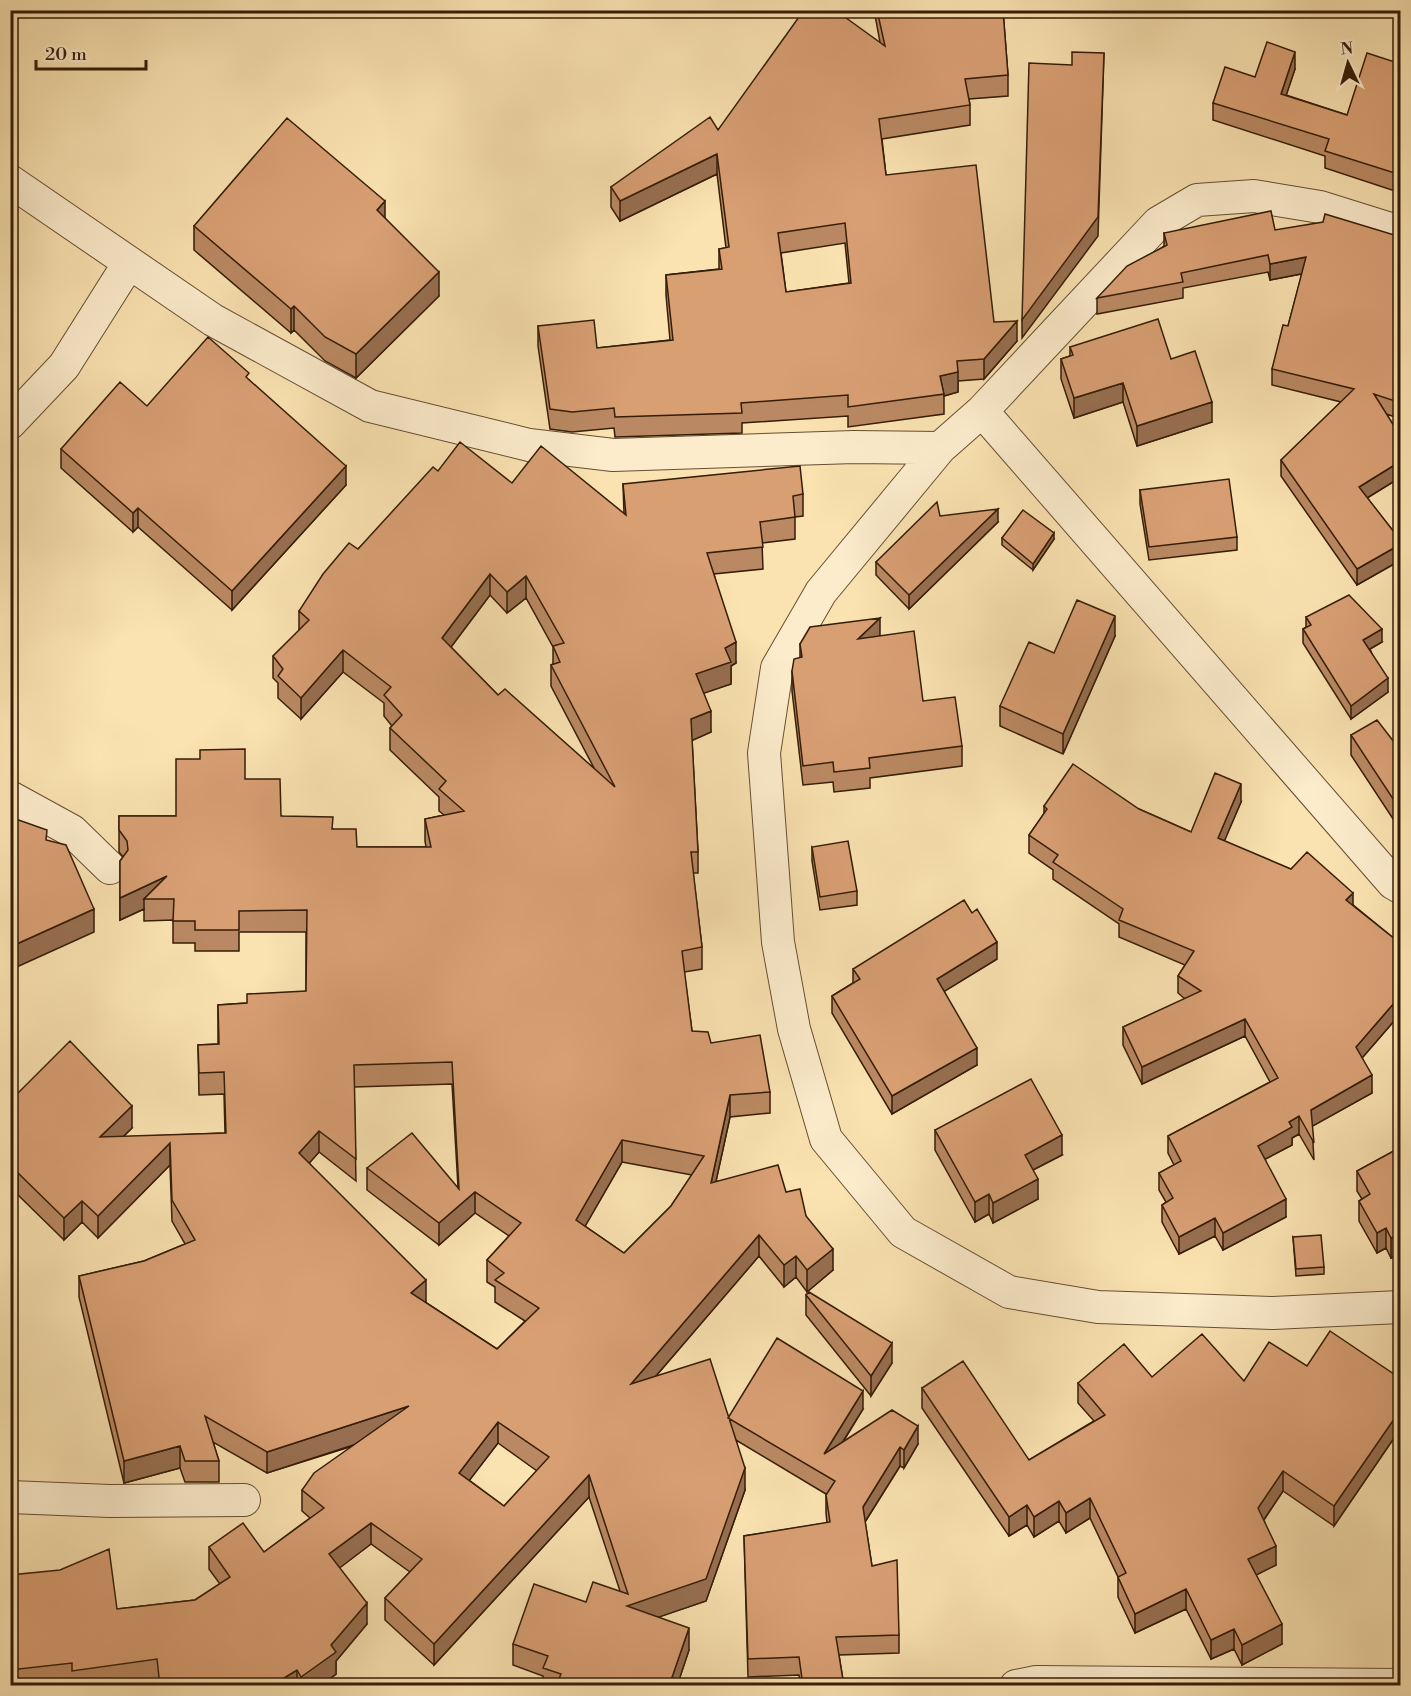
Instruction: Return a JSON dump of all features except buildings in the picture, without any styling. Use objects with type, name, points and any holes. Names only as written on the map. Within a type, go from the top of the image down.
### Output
[{"type":"street","points":[[10,181],[213,320],[370,405],[529,445],[613,455],[854,447],[940,448]]},
{"type":"street","points":[[1401,232],[1320,207],[1254,196],[1197,200],[1158,223],[982,411],[940,448],[821,592],[777,668],[764,753],[778,942],[794,1029],[826,1139],[903,1232],[1009,1292],[1098,1308],[1273,1313],[1401,1306]]},
{"type":"street","points":[[10,423],[64,366],[129,263]]},
{"type":"street","points":[[982,411],[1393,883],[1401,887]]},
{"type":"street","points":[[10,797],[72,831],[110,868]]},
{"type":"street","points":[[10,1497],[110,1501],[244,1500]]},
{"type":"street","points":[[1016,1686],[1036,1682],[1401,1685]]}]
